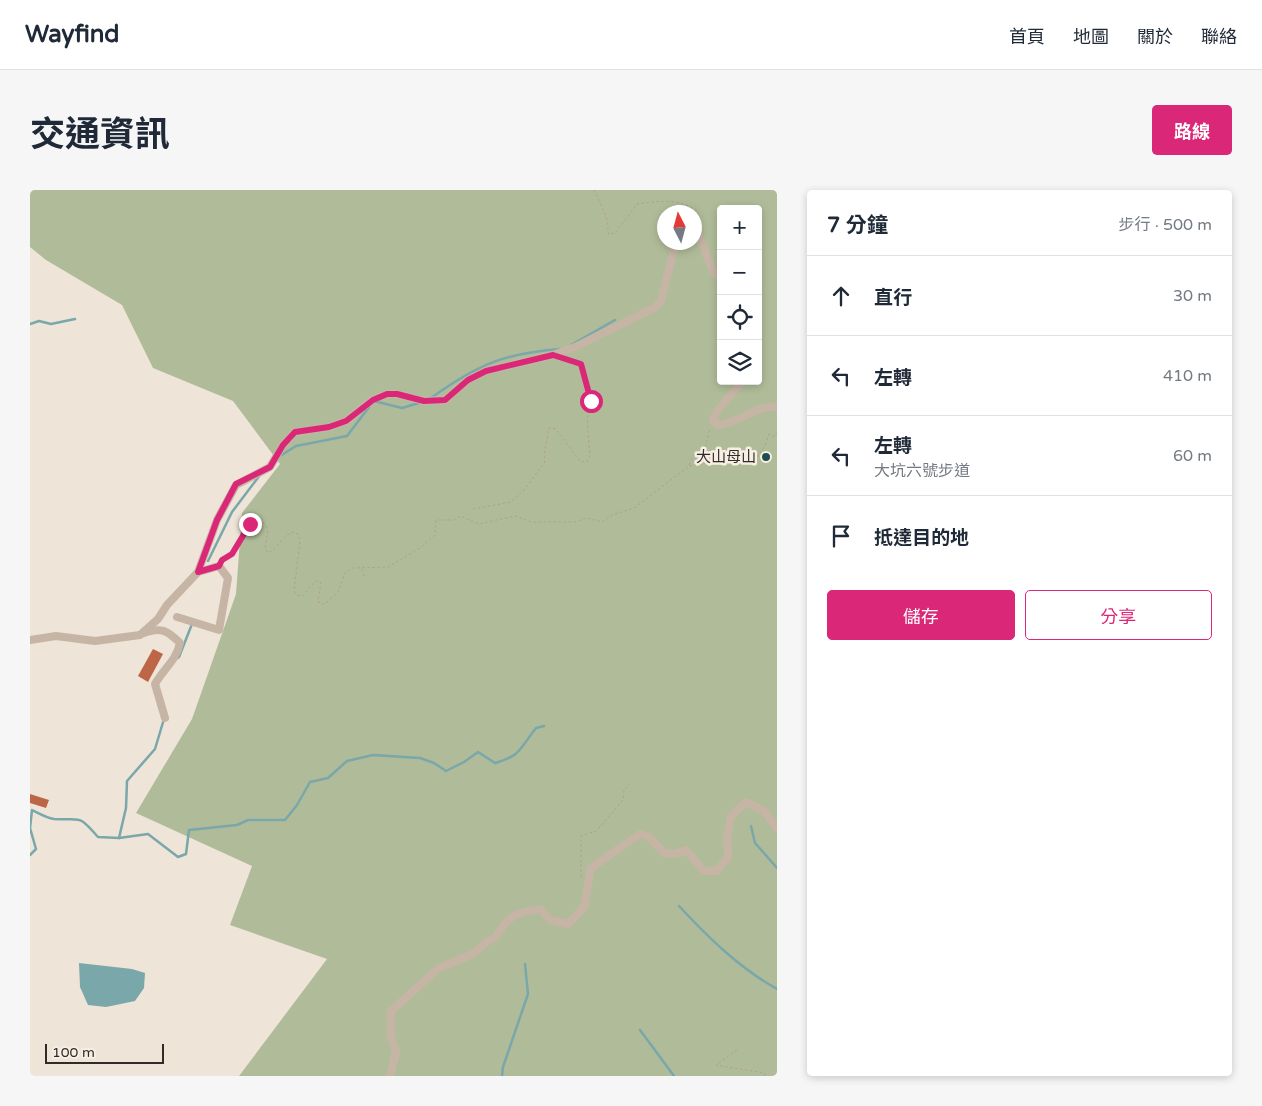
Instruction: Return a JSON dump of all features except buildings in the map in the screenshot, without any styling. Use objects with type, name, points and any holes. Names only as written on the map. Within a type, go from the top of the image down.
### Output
[{"type":"lane","points":[[702,246],[714,273],[717,275]]},
{"type":"lane","points":[[140,635],[158,619],[166,605],[198,572],[217,520],[236,484],[270,467],[283,445],[295,432],[329,427],[346,421],[373,400],[387,394],[397,394],[424,401],[445,400],[468,380],[486,371],[553,355],[575,347],[654,308],[661,301],[674,250]]},
{"type":"lane","points":[[740,385],[717,411],[713,420],[718,425],[729,424],[765,406],[777,407]]},
{"type":"lane","points":[[177,617],[219,630],[228,578],[219,566],[198,572]]},
{"type":"lane","points":[[30,640],[56,636],[96,640],[140,635],[158,628],[169,631],[180,643],[177,657],[163,670],[155,684],[165,718]]},
{"type":"lane","points":[[390,1076],[396,1052],[389,1021],[391,1011],[401,1000],[439,968],[471,955],[496,937],[502,926],[518,912],[540,909],[551,920],[568,924],[584,907],[591,868],[640,834],[649,837],[664,853],[676,854],[686,850],[704,872],[717,871],[728,857],[727,837],[731,816],[746,802],[764,811],[777,828]]},
{"type":"path","points":[[594,190],[606,216],[609,234],[616,232],[636,204],[661,200],[677,201],[686,205]]},
{"type":"path","points":[[473,509],[511,502],[525,489],[545,462],[544,454],[549,428],[556,429],[581,462],[588,461],[590,456],[587,419],[591,401],[584,373],[581,364],[553,355]]},
{"type":"path","points":[[689,466],[693,456],[705,448],[713,420]]},
{"type":"path","points":[[219,566],[222,560],[232,554],[250,524],[256,520],[262,522],[268,529],[265,548],[268,553],[274,550],[286,535],[292,532],[298,534],[300,541],[294,590],[296,595],[302,596],[316,581],[319,581],[321,583],[318,600],[320,604],[325,604],[338,592],[345,573],[353,568],[388,567],[420,548],[435,535],[436,520],[454,520],[460,516],[479,524],[515,516],[531,522],[575,522],[588,518],[602,522],[612,515],[634,508],[689,466],[714,462],[733,452],[757,457],[765,446],[769,434],[775,437],[777,432]]},
{"type":"path","points":[[362,568],[365,579]]},
{"type":"path","points":[[589,887],[582,880],[580,868],[581,836],[596,831],[601,826],[623,800],[624,790],[629,784]]},
{"type":"path","points":[[737,1050],[716,1065],[752,1070],[764,1073],[765,1076]]},
{"type":"green space","points":[[30,190],[777,190],[777,1076],[239,1076],[327,959],[230,925],[252,866],[136,813],[192,719],[236,594],[242,513],[280,464],[233,401],[153,368],[122,305],[46,260],[30,247]]},
{"type":"water","points":[[79,963],[132,969],[145,973],[144,988],[135,1001],[106,1007],[88,1005],[80,987]]},
{"type":"waterway","points":[[30,324],[39,321],[51,324],[75,319]]},
{"type":"waterway","points":[[571,345],[615,320]]},
{"type":"waterway","points":[[431,398],[463,377],[492,363],[523,354],[561,349]]},
{"type":"waterway","points":[[374,401],[402,408],[419,403]]},
{"type":"waterway","points":[[280,456],[296,446],[347,436],[369,407]]},
{"type":"waterway","points":[[208,561],[232,512],[260,475]]},
{"type":"waterway","points":[[176,659],[179,657],[192,624]]},
{"type":"waterway","points":[[30,855],[36,849],[30,828],[32,810],[54,819],[82,821],[98,837],[119,838],[126,808],[127,781],[155,749],[164,719]]},
{"type":"waterway","points":[[119,838],[148,834],[178,857],[186,854],[189,830],[237,825],[248,820],[285,820],[297,805],[310,782],[328,778],[347,761],[373,755],[420,758],[434,763],[446,771],[478,752],[495,763],[515,754],[536,728],[544,726]]},
{"type":"waterway","points":[[751,826],[755,843],[777,868]]},
{"type":"waterway","points":[[679,906],[725,951],[749,971],[777,989]]},
{"type":"waterway","points":[[502,1076],[503,1067],[528,994],[525,964]]},
{"type":"waterway","points":[[640,1030],[674,1076]]},
{"type":"place","name":"大山母山","points":[[766,457]]},
{"type":"route","points":[[250,524],[232,554],[222,560],[219,566],[198,572],[211,541],[217,520],[236,484],[270,467],[283,445],[295,432],[329,427],[346,421],[380,396],[397,394],[410,399],[424,401],[445,400],[468,380],[486,371],[553,355],[581,364],[591,401]]}]
